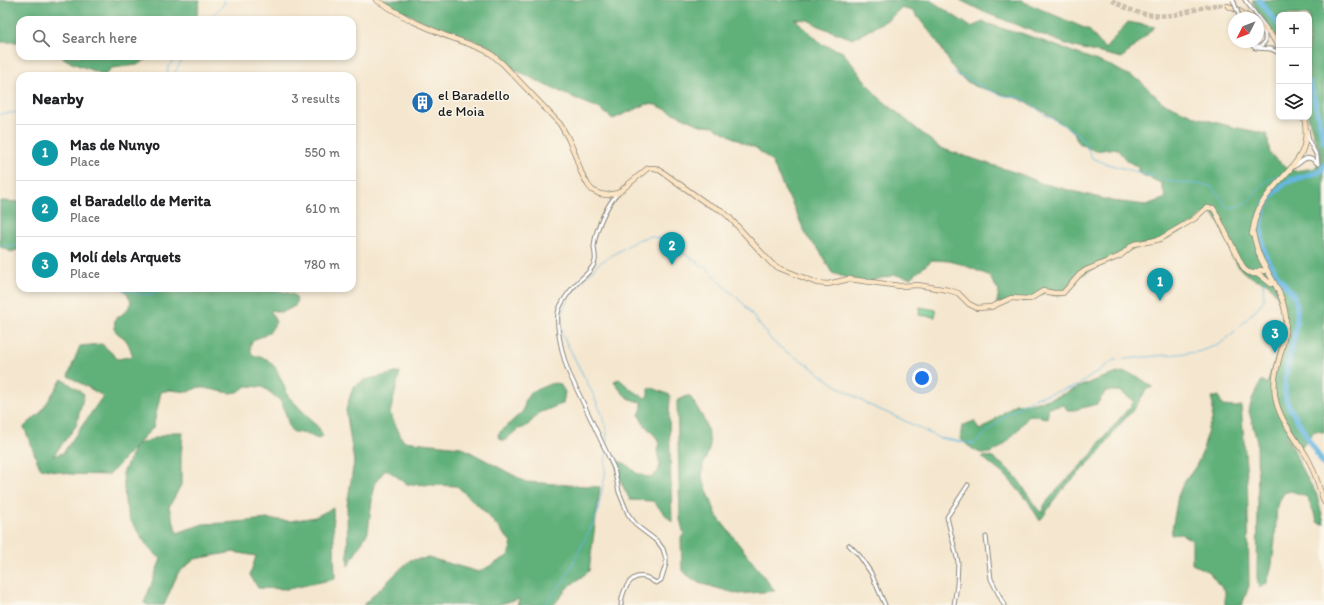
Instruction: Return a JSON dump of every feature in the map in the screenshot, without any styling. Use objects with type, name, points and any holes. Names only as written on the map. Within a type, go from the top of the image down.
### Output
[{"type":"street","points":[[376,0],[410,20],[490,53],[503,64],[560,124],[573,148],[581,172],[592,190],[600,194],[607,195],[618,193],[626,188],[642,172],[648,168],[655,168],[706,203],[721,210],[772,264],[817,283],[828,284],[849,279],[900,286],[918,285],[958,293],[969,304],[984,308],[991,307],[1011,298],[1030,299],[1043,291],[1054,293],[1063,292],[1080,274],[1086,270],[1120,256],[1134,244],[1160,239],[1194,219],[1203,210],[1210,207],[1215,211],[1244,269],[1253,274],[1261,272],[1265,269],[1261,262],[1253,232]]},
{"type":"street","points":[[1233,0],[1238,12]]},
{"type":"street","points":[[1245,0],[1276,42]]},
{"type":"street","points":[[1228,6],[1240,12]]},
{"type":"street","points":[[1264,29],[1272,35]]},
{"type":"street","points":[[1254,48],[1270,49],[1276,52]]},
{"type":"street","points":[[1293,167],[1304,158],[1312,159],[1318,164],[1317,156],[1310,145],[1305,120]]},
{"type":"street","points":[[1272,282],[1261,272],[1260,264],[1254,252],[1252,237],[1255,219],[1260,205],[1293,167],[1298,159],[1304,147],[1306,127]]},
{"type":"street","points":[[1312,159],[1317,156]]},
{"type":"street","points":[[618,193],[602,216],[594,245],[595,261],[590,271],[566,296],[558,312],[559,333],[565,364],[614,468],[619,492],[628,514],[637,526],[658,542],[663,549],[666,558],[666,567],[661,580],[656,583],[646,577],[635,578],[626,586],[621,605]]},
{"type":"street","points":[[1260,258],[1282,307],[1285,334],[1275,373],[1274,389],[1276,400],[1285,423],[1310,462],[1324,502]]},
{"type":"street","points":[[954,605],[958,562],[947,517],[968,485]]},
{"type":"street","points":[[986,538],[991,579],[1004,605]]},
{"type":"street","points":[[849,545],[859,555],[871,573],[885,605]]},
{"type":"green space","points":[[0,0],[200,0],[197,16],[16,16],[16,42],[0,42]]},
{"type":"green space","points":[[382,0],[930,0],[971,27],[983,22],[1013,32],[1021,33],[1111,66],[1140,81],[1162,102],[1199,118],[1267,134],[1270,154],[1287,168],[1294,171],[1315,168],[1320,161],[1320,153],[1309,120],[1312,120],[1312,12],[1276,12],[1276,36],[1264,21],[1264,12],[1258,12],[1252,0],[1324,0],[1324,432],[1314,431],[1299,450],[1282,437],[1293,447],[1300,466],[1317,495],[1324,524],[1318,523],[1307,497],[1291,491],[1284,493],[1277,505],[1272,565],[1267,583],[1259,588],[1257,577],[1257,442],[1249,411],[1252,399],[1262,380],[1267,384],[1279,347],[1283,320],[1277,296],[1269,285],[1254,279],[1238,266],[1233,257],[1228,241],[1211,211],[1174,235],[1152,243],[1139,245],[1080,276],[1069,291],[1057,296],[1045,293],[1024,301],[1013,300],[996,307],[999,291],[988,275],[961,264],[949,261],[932,260],[911,278],[895,275],[862,283],[832,273],[819,250],[807,237],[772,162],[756,148],[745,144],[713,126],[700,125],[656,105],[647,104],[613,119],[600,109],[547,86],[512,68],[493,48],[456,33],[443,31]],"holes":[[[901,8],[913,11],[937,41],[959,76],[974,86],[1020,99],[1044,112],[1074,132],[1078,143],[1095,151],[1116,148],[1127,161],[1138,167],[1138,173],[1161,183],[1166,198],[1146,205],[1112,201],[1041,183],[1020,174],[940,148],[876,95],[843,52],[822,44],[795,19],[808,20],[821,27],[853,39],[889,19]]]},
{"type":"green space","points":[[960,0],[1023,0],[1024,2],[1089,30],[1105,49],[1128,22],[1155,27],[1122,58],[1074,47],[986,13]]},
{"type":"green space","points":[[67,60],[145,60],[137,65],[112,68],[108,72],[97,72]]},
{"type":"green space","points":[[0,201],[16,202],[16,250],[11,252],[0,247]]},
{"type":"green space","points":[[126,292],[284,292],[295,296],[297,300],[295,306],[283,312],[272,310],[271,312],[276,322],[268,333],[252,342],[252,355],[267,359],[275,367],[288,396],[319,428],[323,436],[318,439],[307,434],[294,432],[290,429],[282,402],[262,387],[246,386],[238,392],[230,393],[199,387],[188,392],[170,390],[161,392],[153,428],[136,445],[172,432],[183,432],[181,485],[169,507],[177,533],[203,524],[268,519],[290,521],[315,517],[333,508],[335,579],[288,589],[258,588],[250,575],[256,556],[234,552],[195,559],[178,573],[164,605],[148,605],[144,603],[161,559],[148,547],[129,518],[125,502],[123,473],[135,447],[109,475],[70,474],[40,468],[24,427],[41,412],[62,379],[84,394],[76,426],[53,456],[63,453],[103,396],[68,376],[80,346],[102,344],[118,359],[133,356],[126,340],[115,330],[115,319],[125,312],[131,302]]},
{"type":"green space","points":[[920,307],[936,310],[935,317],[919,315]]},
{"type":"green space","points":[[400,372],[390,413],[403,441],[461,447],[526,482],[600,487],[589,571],[567,588],[554,605],[517,605],[519,599],[496,605],[363,605],[410,560],[430,558],[479,572],[508,556],[512,543],[483,510],[457,486],[407,484],[386,469],[374,484],[368,532],[348,566],[347,506],[354,462],[346,410],[353,387],[365,380]]},
{"type":"green space","points":[[1122,372],[1137,376],[1153,387],[1147,389],[1134,409],[1114,431],[1098,454],[1059,493],[1040,521],[1028,501],[1007,477],[982,457],[987,456],[993,458],[1012,473],[1041,513],[1045,504],[1092,454],[1100,442],[1134,402],[1120,391],[1106,391],[1097,404],[1074,410],[1067,410],[1064,405],[1049,408],[1047,418],[1030,415],[1001,447],[993,452],[978,452],[960,439],[962,426],[974,421],[979,430],[1015,404],[1034,403],[1056,397],[1098,379]]},
{"type":"green space","points":[[619,379],[632,390],[645,398],[648,396],[648,389],[650,387],[670,395],[669,416],[672,522],[653,501],[630,500],[618,476],[616,460],[626,464],[636,473],[649,477],[652,477],[658,472],[660,465],[657,451],[659,442],[643,423],[639,415],[642,408],[642,402],[633,400],[622,393],[614,381]]},
{"type":"green space","points":[[556,383],[560,384],[565,392],[563,404],[540,412],[528,425],[518,429],[504,441],[499,438],[498,434],[523,411],[526,399],[531,392]]},
{"type":"green space","points":[[690,396],[702,416],[709,437],[710,445],[703,464],[702,477],[717,516],[775,591],[738,594],[699,583],[687,575],[682,569],[681,537],[684,535],[680,519],[677,401]]},
{"type":"green space","points":[[1219,396],[1222,406],[1241,406],[1247,476],[1249,586],[1242,605],[1225,605],[1225,590],[1209,572],[1192,564],[1192,540],[1181,534],[1171,535],[1178,496],[1183,484],[1196,466],[1203,451],[1208,428],[1212,420],[1213,405],[1211,398]]},
{"type":"waterway","points":[[212,16],[225,3],[224,0]]},
{"type":"waterway","points":[[1259,0],[1276,21]]},
{"type":"waterway","points":[[167,72],[168,67],[174,60]]},
{"type":"waterway","points":[[175,72],[182,60]]},
{"type":"waterway","points":[[954,73],[988,90],[1004,96],[1018,97],[1026,100],[1045,115],[1076,133],[1084,141],[1092,158],[1104,163],[1174,182],[1212,187],[1228,208],[1245,203],[1267,181],[1282,175]]},
{"type":"waterway","points":[[1310,84],[1324,142]]},
{"type":"waterway","points":[[0,114],[16,112]]},
{"type":"waterway","points":[[1324,165],[1321,171],[1290,181],[1277,190],[1264,209],[1261,228],[1262,243],[1266,256],[1278,276],[1294,296],[1297,306],[1296,328],[1287,367],[1285,390],[1287,403],[1324,465]]},
{"type":"waterway","points":[[1288,177],[1294,179]]},
{"type":"waterway","points":[[606,448],[607,432],[604,419],[593,394],[562,334],[561,316],[569,296],[598,264],[637,240],[650,236],[665,240],[710,271],[743,303],[773,342],[834,384],[869,405],[939,438],[974,444],[1009,413],[1035,398],[1077,386],[1114,360],[1198,352],[1220,344],[1235,331]]},
{"type":"waterway","points":[[0,246],[16,246]]},
{"type":"waterway","points":[[1272,273],[1275,270]]},
{"type":"waterway","points":[[1238,328],[1264,300],[1263,283],[1265,281]]},
{"type":"waterway","points":[[132,292],[148,295],[160,292]]},
{"type":"waterway","points":[[544,605],[565,579],[597,515],[605,475],[606,453]]},
{"type":"tunnel","points":[[1112,0],[1128,9],[1155,15],[1174,15],[1216,5],[1228,6]]},
{"type":"place","name":"el Baradello de Moia","points":[[422,103]]},
{"type":"place","name":"el Baradello de Merita","points":[[672,265]]},
{"type":"place","name":"Mas de Nunyo","points":[[1160,301]]},
{"type":"place","name":"Molí dels Arquets","points":[[1275,353]]}]
